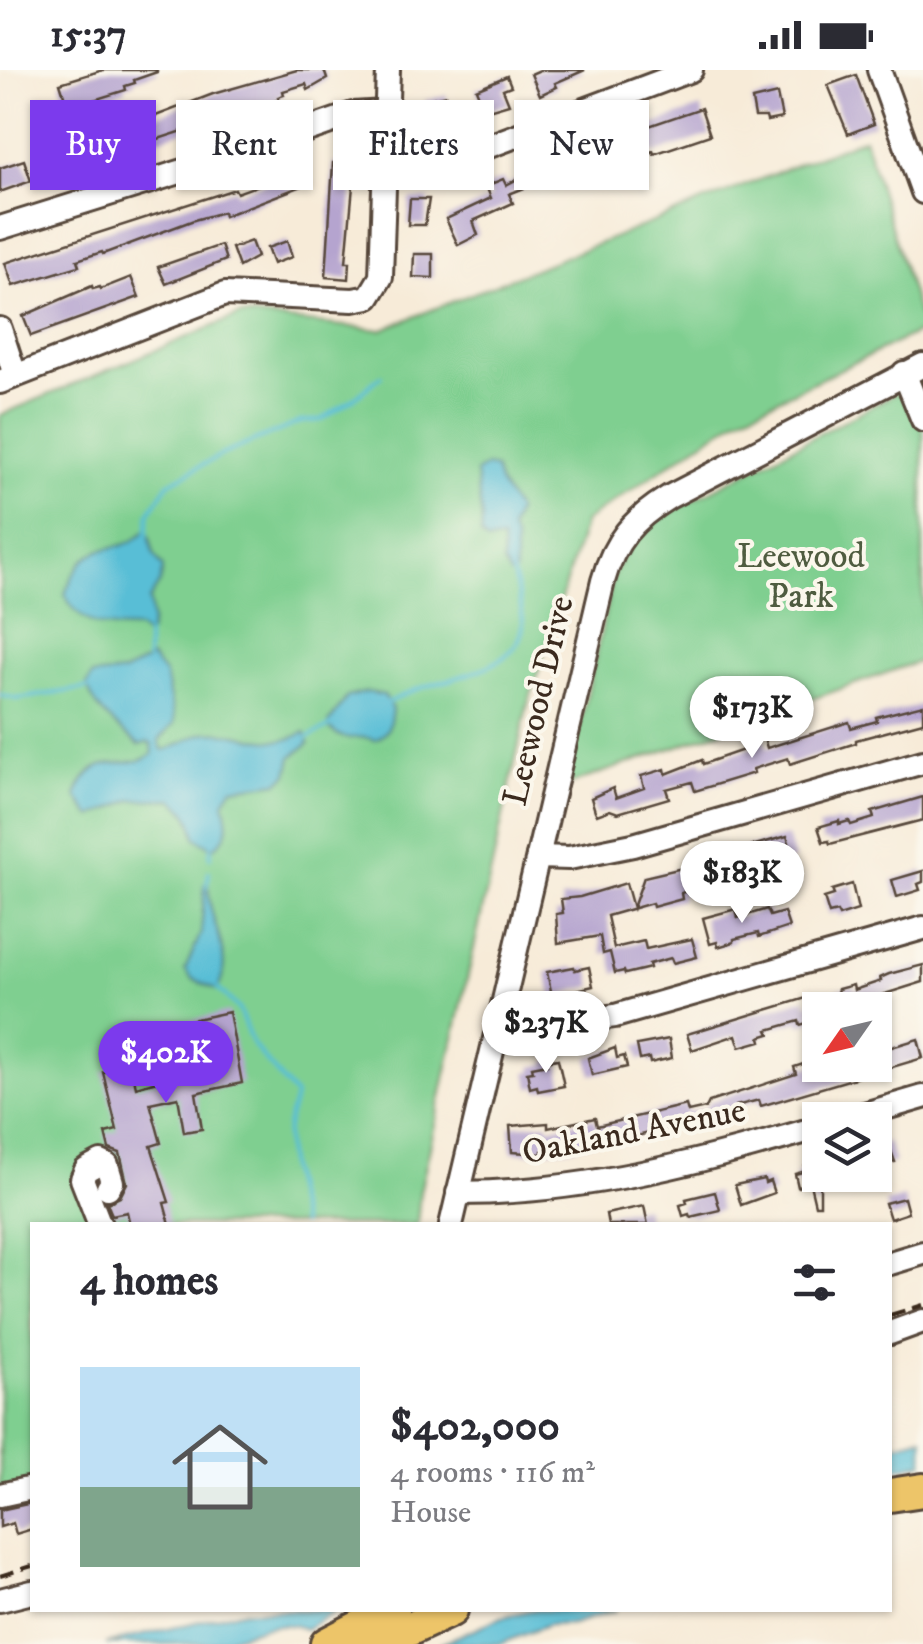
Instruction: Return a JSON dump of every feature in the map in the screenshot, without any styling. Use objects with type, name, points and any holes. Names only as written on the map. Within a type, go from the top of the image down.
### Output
[{"type":"highway","points":[[892,1494],[923,1490]]},
{"type":"highway","points":[[892,1510],[923,1506]]},
{"type":"highway","points":[[327,1644],[374,1637],[407,1616],[437,1612]]},
{"type":"street","points":[[387,100],[388,70]]},
{"type":"street","points":[[494,143],[691,70]]},
{"type":"street","points":[[879,70],[921,180]]},
{"type":"street","points":[[0,228],[333,121]]},
{"type":"street","points":[[0,329],[8,378],[225,294],[352,300],[369,297],[381,277],[383,190]]},
{"type":"street","points":[[913,369],[923,420]]},
{"type":"street","name":"Leewood Drive","points":[[452,1222],[603,581],[616,544],[641,514],[668,497],[913,369]]},
{"type":"street","points":[[538,857],[568,858],[633,845],[923,762]]},
{"type":"street","points":[[496,1032],[616,1016],[923,928]]},
{"type":"street","points":[[892,1106],[923,1097]]},
{"type":"street","name":"Oakland Avenue","points":[[458,1193],[510,1192],[654,1172],[802,1132]]},
{"type":"street","points":[[99,1222],[82,1178],[86,1170],[101,1162],[107,1165],[112,1182],[108,1188]]},
{"type":"street","points":[[892,1262],[923,1253]]},
{"type":"street","points":[[892,1331],[923,1321]]},
{"type":"street","points":[[0,1495],[30,1488]]},
{"type":"street","points":[[0,1600],[30,1592]]},
{"type":"green space","points":[[864,138],[923,330],[738,418],[585,521],[527,708],[420,1192],[417,1222],[30,1222],[30,1508],[0,1516],[0,415],[240,315],[381,330]]},
{"type":"green space","name":"Leewood Park","points":[[923,379],[923,660],[567,785],[614,573],[638,529]]},
{"type":"water","points":[[487,466],[495,469],[517,511],[510,529],[515,540],[515,573],[510,575],[503,564],[502,540],[487,542],[481,536],[476,473]]},
{"type":"water","points":[[145,531],[163,568],[160,583],[149,600],[149,633],[106,627],[86,619],[65,594],[74,574],[93,554],[124,545]]},
{"type":"water","points":[[151,658],[165,675],[174,717],[174,724],[159,740],[162,750],[205,733],[280,740],[305,732],[309,743],[292,757],[288,774],[279,782],[232,788],[224,802],[226,833],[213,848],[196,838],[188,816],[172,799],[132,800],[92,817],[76,796],[92,771],[101,766],[153,754],[152,744],[139,745],[108,719],[87,685],[92,676],[123,673]]},
{"type":"water","points":[[367,692],[384,695],[392,709],[384,734],[375,740],[348,738],[330,729],[329,723],[347,697]]},
{"type":"water","points":[[205,884],[209,885],[224,964],[217,990],[192,979],[185,970],[201,933]]},
{"type":"water","points":[[923,1437],[923,1463],[892,1470],[892,1445]]},
{"type":"water","points":[[237,1612],[335,1612],[305,1629],[269,1626],[211,1643],[106,1644]]},
{"type":"water","points":[[523,1612],[611,1612],[572,1624],[548,1625],[499,1644],[439,1644]]},
{"type":"building","points":[[103,70],[157,70],[134,80],[135,83],[125,86],[126,90],[94,100],[65,100],[60,83]]},
{"type":"building","points":[[297,70],[324,70],[327,79],[308,90],[306,84],[283,91],[279,100],[197,100]]},
{"type":"building","points":[[540,70],[585,70],[555,83],[557,87],[540,95],[531,74]]},
{"type":"building","points":[[856,75],[874,124],[848,134],[828,85]]},
{"type":"building","points":[[507,76],[511,86],[503,89],[509,104],[494,108],[494,100],[480,100],[476,89]]},
{"type":"building","points":[[777,94],[782,118],[767,121],[766,117],[755,117],[752,100]]},
{"type":"building","points":[[176,108],[176,133],[156,140],[156,116]]},
{"type":"building","points":[[701,108],[710,135],[654,154],[649,152],[649,126]]},
{"type":"building","points":[[24,160],[30,181],[0,192],[0,168]]},
{"type":"building","points":[[333,163],[333,190],[353,190],[346,262],[350,262],[349,279],[326,277]]},
{"type":"building","points":[[503,179],[506,185],[514,181],[514,190],[519,190],[509,194],[513,203],[473,221],[478,235],[458,245],[446,219],[491,198],[488,190],[494,190],[494,183]]},
{"type":"building","points":[[232,190],[292,190],[224,216],[223,212],[194,220],[77,260],[79,266],[13,286],[5,263]]},
{"type":"building","points":[[410,199],[429,199],[425,225],[408,225]]},
{"type":"building","points":[[251,241],[257,257],[239,267],[232,248]]},
{"type":"building","points":[[287,241],[292,257],[273,264],[267,248]]},
{"type":"building","points":[[221,245],[226,260],[166,284],[158,267]]},
{"type":"building","points":[[414,254],[433,254],[433,278],[413,277]]},
{"type":"building","points":[[131,277],[139,297],[31,336],[23,316],[92,286],[101,289]]},
{"type":"building","points":[[923,705],[923,722],[856,740],[790,764],[788,758],[695,791],[692,782],[666,789],[669,798],[618,813],[610,810],[597,815],[591,798],[613,788],[616,798],[644,788],[641,776],[665,769],[666,774],[702,760],[703,764],[755,746],[754,741],[764,738],[767,748],[849,722],[851,728]]},
{"type":"building","points":[[923,797],[923,820],[830,844],[823,842],[818,827],[839,821],[849,821],[851,825],[874,818],[872,812]]},
{"type":"building","points":[[787,836],[794,860],[723,881],[716,856]]},
{"type":"building","points":[[695,865],[701,886],[681,893],[682,899],[607,916],[614,948],[644,941],[646,949],[692,939],[697,957],[673,963],[671,958],[649,964],[650,968],[615,973],[610,952],[603,954],[600,936],[558,943],[556,914],[563,913],[561,899],[626,883],[633,908],[644,877]]},
{"type":"building","points":[[923,871],[920,890],[897,897],[892,880]]},
{"type":"building","points":[[852,884],[858,910],[839,916],[837,912],[829,914],[824,898],[834,895],[832,890]]},
{"type":"building","points":[[736,909],[738,918],[767,909],[770,916],[784,912],[789,927],[759,937],[758,933],[734,939],[718,947],[717,942],[710,944],[703,918]]},
{"type":"building","points":[[923,965],[923,982],[891,992],[837,992],[881,981],[889,974]]},
{"type":"building","points":[[589,967],[593,986],[552,996],[547,972]]},
{"type":"building","points":[[802,999],[802,1024],[799,1021],[768,1030],[770,1034],[760,1037],[761,1041],[740,1047],[736,1035],[692,1050],[687,1034]]},
{"type":"building","points":[[229,1012],[242,1083],[196,1093],[202,1129],[184,1132],[178,1097],[150,1103],[161,1143],[151,1146],[169,1202],[164,1203],[169,1222],[129,1222],[127,1212],[112,1215],[107,1203],[120,1197],[127,1183],[120,1153],[109,1149],[105,1133],[117,1130],[103,1072],[131,1064],[136,1087],[164,1079],[153,1028]]},
{"type":"building","points":[[669,1039],[672,1058],[650,1063],[649,1058],[640,1060],[637,1045]]},
{"type":"building","points":[[918,1039],[923,1058],[892,1067],[892,1047]]},
{"type":"building","points":[[615,1048],[617,1058],[624,1056],[627,1067],[592,1075],[588,1058]]},
{"type":"building","points":[[558,1059],[564,1086],[538,1091],[537,1086],[530,1088],[527,1072]]},
{"type":"building","points":[[802,1064],[802,1082],[842,1082],[761,1106],[759,1100],[736,1106],[737,1112],[616,1141],[615,1137],[542,1154],[512,1152],[510,1126],[548,1123],[548,1128],[595,1118],[597,1126],[686,1105],[688,1112],[796,1074],[794,1067]]},
{"type":"building","points":[[802,1172],[802,1186],[798,1187],[795,1174]]},
{"type":"building","points":[[764,1179],[765,1183],[770,1181],[774,1193],[741,1205],[735,1185]]},
{"type":"building","points":[[715,1192],[720,1210],[683,1216],[680,1205],[687,1203],[686,1199]]},
{"type":"building","points":[[812,1192],[820,1192],[820,1205],[815,1205]]},
{"type":"building","points":[[904,1198],[908,1213],[890,1219],[885,1203]]},
{"type":"building","points":[[644,1206],[647,1222],[607,1222],[606,1214]]},
{"type":"building","points":[[30,1503],[30,1530],[16,1534],[13,1523],[0,1527],[0,1510]]},
{"type":"waterway","points":[[147,536],[149,513],[169,483],[223,454],[300,422],[321,420],[381,376]]},
{"type":"waterway","points":[[387,703],[480,670],[509,652],[519,640],[523,625],[512,571]]},
{"type":"waterway","points":[[147,634],[147,659]]},
{"type":"waterway","points":[[0,695],[17,699],[88,688]]},
{"type":"waterway","points":[[307,738],[332,725]]},
{"type":"waterway","points":[[210,857],[211,848]]},
{"type":"waterway","points":[[207,887],[209,872]]},
{"type":"waterway","points":[[217,988],[238,1008],[253,1045],[295,1096],[286,1139],[300,1222]]},
{"type":"railway","points":[[892,1314],[923,1305]]},
{"type":"railway","points":[[0,1576],[30,1567]]}]
